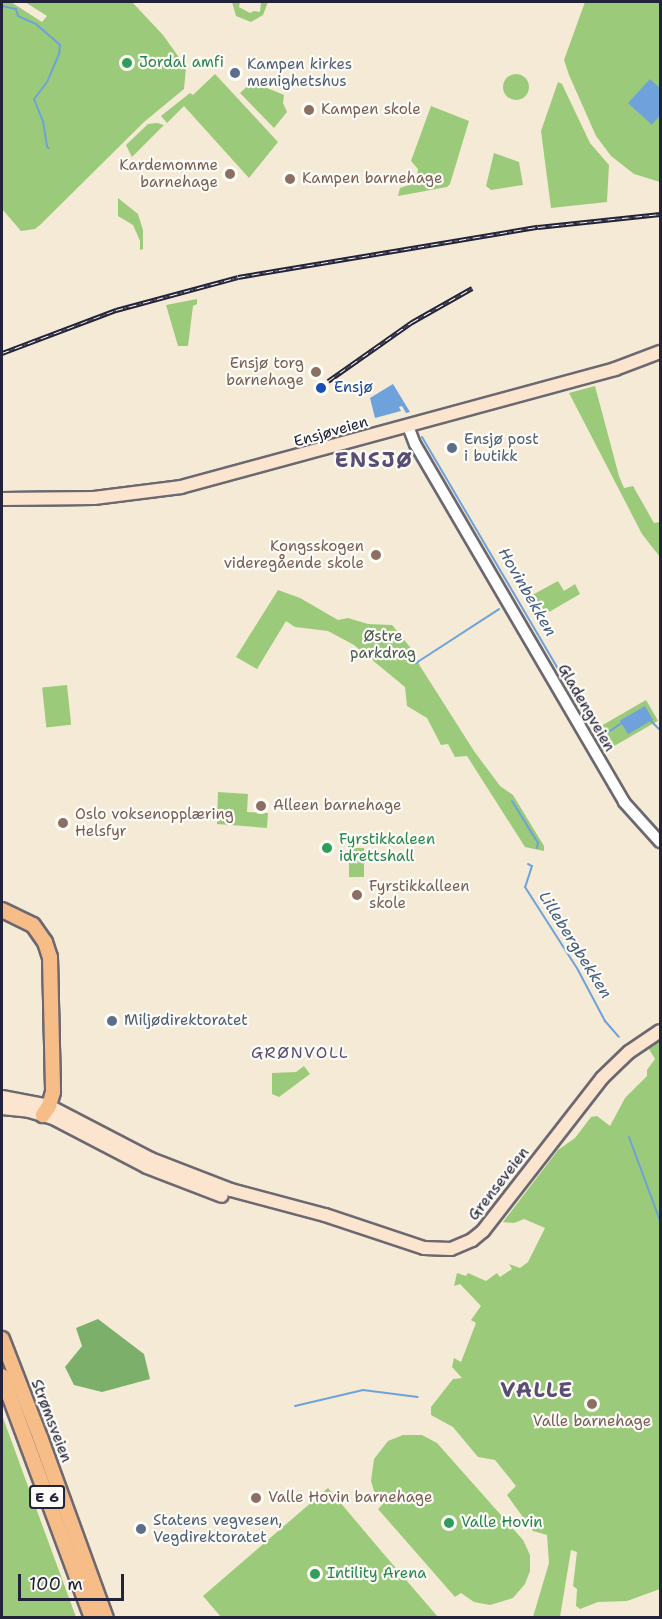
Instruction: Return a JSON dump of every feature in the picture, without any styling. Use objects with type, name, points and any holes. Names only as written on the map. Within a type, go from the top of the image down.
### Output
[{"type":"highway","points":[[2,910],[29,922],[38,931],[48,949],[52,972],[50,1069],[45,1108]]},
{"type":"highway","name":"Strømsveien","points":[[2,1339],[106,1617]]},
{"type":"highway","name":"Strømsveien","points":[[2,1376],[92,1617]]},
{"type":"main road","name":"Ensjøveien","points":[[2,499],[94,498],[168,490],[627,366],[660,351]]},
{"type":"main road","name":"Grenseveien","points":[[4,1103],[45,1108],[76,1128],[161,1173],[230,1198],[248,1196],[318,1213],[424,1248],[441,1250],[459,1247],[472,1240],[490,1222],[609,1070],[628,1052],[660,1031]]},
{"type":"street","name":"Gladengveien","points":[[408,426],[415,444],[624,802],[660,842]]},
{"type":"green space","points":[[2,2],[11,2],[42,22],[47,16],[25,2],[132,2],[163,35],[186,67],[184,89],[144,122],[40,225],[35,229],[21,231],[2,209]]},
{"type":"green space","points":[[232,2],[240,2],[239,7],[250,13],[260,12],[261,2],[268,2],[263,15],[251,22],[236,16]]},
{"type":"green space","points":[[585,2],[660,2],[660,182],[634,174],[611,156],[596,136],[569,75],[564,60]]},
{"type":"green space","points":[[215,74],[278,142],[249,178],[184,106],[167,123],[161,116],[190,93],[193,95]]},
{"type":"green space","points":[[516,74],[525,78],[529,87],[525,96],[516,100],[507,96],[503,87],[507,78]]},
{"type":"green space","points":[[252,82],[284,95],[283,103],[287,112],[274,128],[240,93]]},
{"type":"green space","points":[[558,82],[562,84],[590,143],[609,165],[607,202],[551,208],[541,131]]},
{"type":"green space","points":[[431,106],[469,121],[450,184],[447,187],[398,196],[400,188],[412,184],[417,178],[418,169],[411,161]]},
{"type":"green space","points":[[148,124],[164,125],[132,157],[126,145]]},
{"type":"green space","points":[[494,153],[519,162],[523,185],[491,190],[486,186]]},
{"type":"green space","points":[[118,198],[138,214],[143,230],[143,249],[140,250],[140,241],[133,225],[118,216]]},
{"type":"green space","points":[[197,299],[197,304],[193,306],[188,346],[178,346],[166,305]]},
{"type":"green space","points":[[595,386],[624,488],[633,486],[654,523],[660,522],[660,557],[642,534],[569,393]]},
{"type":"green space","points":[[558,581],[564,591],[575,584],[580,594],[537,619],[525,599]]},
{"type":"green space","name":"Østre parkdrag","points":[[278,590],[300,598],[338,620],[348,618],[368,624],[392,625],[414,652],[420,666],[474,751],[500,786],[513,795],[544,846],[544,851],[525,847],[467,756],[455,757],[448,744],[441,745],[427,718],[407,706],[405,687],[354,645],[328,631],[295,627],[286,621],[257,669],[236,657]]},
{"type":"green space","points":[[67,685],[71,725],[46,727],[42,688]]},
{"type":"green space","points":[[646,700],[658,721],[614,746],[602,726]]},
{"type":"green space","points":[[218,792],[248,794],[247,812],[268,813],[267,828],[217,824]]},
{"type":"green space","points":[[349,848],[364,848],[364,877],[349,877]]},
{"type":"green space","points":[[660,1041],[660,1589],[627,1601],[598,1602],[580,1609],[576,1606],[577,1589],[573,1586],[577,1552],[571,1550],[560,1617],[533,1617],[549,1563],[547,1535],[533,1531],[507,1495],[516,1486],[495,1460],[478,1457],[453,1427],[431,1415],[431,1407],[453,1379],[462,1378],[452,1367],[454,1358],[461,1362],[476,1323],[471,1320],[481,1306],[460,1284],[454,1286],[457,1273],[466,1276],[468,1273],[486,1281],[497,1273],[500,1277],[512,1269],[509,1264],[520,1268],[528,1262],[545,1228],[524,1219],[514,1223],[503,1222],[558,1150],[575,1138],[591,1117],[597,1116],[610,1126],[625,1098],[647,1076],[647,1070],[655,1059],[649,1049]]},
{"type":"green space","points":[[304,1066],[310,1074],[279,1097],[272,1094],[272,1073],[296,1072]]},
{"type":"green space","points":[[98,1319],[144,1354],[150,1379],[102,1392],[74,1385],[65,1367],[82,1346],[76,1328]]},
{"type":"green space","points":[[2,1415],[29,1489],[76,1617],[2,1617]]},
{"type":"green space","name":"Valle Hovin","points":[[403,1435],[422,1435],[437,1443],[523,1540],[530,1555],[530,1571],[525,1584],[513,1598],[490,1605],[474,1602],[461,1593],[455,1597],[378,1509],[383,1504],[375,1494],[371,1481],[374,1459],[388,1441]]},
{"type":"green space","name":"Intility Arena","points":[[328,1488],[438,1617],[221,1617],[203,1596]]},
{"type":"water","points":[[650,79],[660,88],[660,115],[652,125],[628,103]]},
{"type":"water","points":[[393,384],[410,412],[406,413],[402,406],[399,407],[401,411],[375,418],[370,398]]},
{"type":"water","points":[[645,706],[653,720],[628,734],[620,720]]},
{"type":"waterway","name":"Hovinbekken","points":[[2,6],[16,9],[18,16],[36,24],[60,45],[59,54],[47,82],[34,99],[43,121],[49,148]]},
{"type":"waterway","name":"Hovinbekken","points":[[422,437],[597,735],[604,735],[622,723]]},
{"type":"waterway","name":"Lillebergbekken","points":[[416,663],[499,609]]},
{"type":"waterway","name":"Hovinbekken","points":[[651,721],[660,730]]},
{"type":"waterway","name":"Lillebergbekken","points":[[512,801],[538,843],[537,848]]},
{"type":"waterway","name":"Lillebergbekken","points":[[528,864],[532,866],[525,887],[578,970],[605,1021],[619,1037]]},
{"type":"waterway","name":"Lillebergbekken","points":[[629,1137],[660,1221]]},
{"type":"waterway","points":[[295,1406],[363,1390],[418,1397]]},
{"type":"railway","points":[[2,353],[116,310],[238,277],[538,227],[660,214]]},
{"type":"railway","points":[[328,381],[412,322],[472,288]]},
{"type":"place","name":"Jordal amfi","points":[[127,63]]},
{"type":"place","name":"Kampen kirkes menighetshus","points":[[235,73]]},
{"type":"place","name":"Kampen skole","points":[[309,110]]},
{"type":"place","name":"Kardemomme barnehage","points":[[230,174]]},
{"type":"place","name":"Kampen barnehage","points":[[290,179]]},
{"type":"place","name":"Ensjø torg barnehage","points":[[316,372]]},
{"type":"place","name":"Ensjø","points":[[321,388]]},
{"type":"place","name":"Ensjø post i butikk","points":[[452,448]]},
{"type":"place","name":"Kongsskogen videregående skole","points":[[376,555]]},
{"type":"place","name":"Alleen barnehage","points":[[261,806]]},
{"type":"place","name":"Oslo voksenopplæring Helsfyr","points":[[63,823]]},
{"type":"place","name":"Fyrstikkaleen idrettshall","points":[[327,848]]},
{"type":"place","name":"Fyrstikkalleen skole","points":[[357,895]]},
{"type":"place","name":"Miljødirektoratet","points":[[112,1021]]},
{"type":"place","name":"Valle barnehage","points":[[592,1404]]},
{"type":"place","name":"Valle Hovin barnehage","points":[[256,1498]]},
{"type":"place","name":"Valle Hovin","points":[[449,1523]]},
{"type":"place","name":"Statens vegvesen, Vegdirektoratet","points":[[141,1529]]},
{"type":"place","name":"Intility Arena","points":[[315,1574]]},
{"type":"district","name":"ENSJØ","points":[[374,460]]},
{"type":"district","name":"GRØNVOLL","points":[[300,1053]]},
{"type":"district","name":"VALLE","points":[[537,1390]]}]
